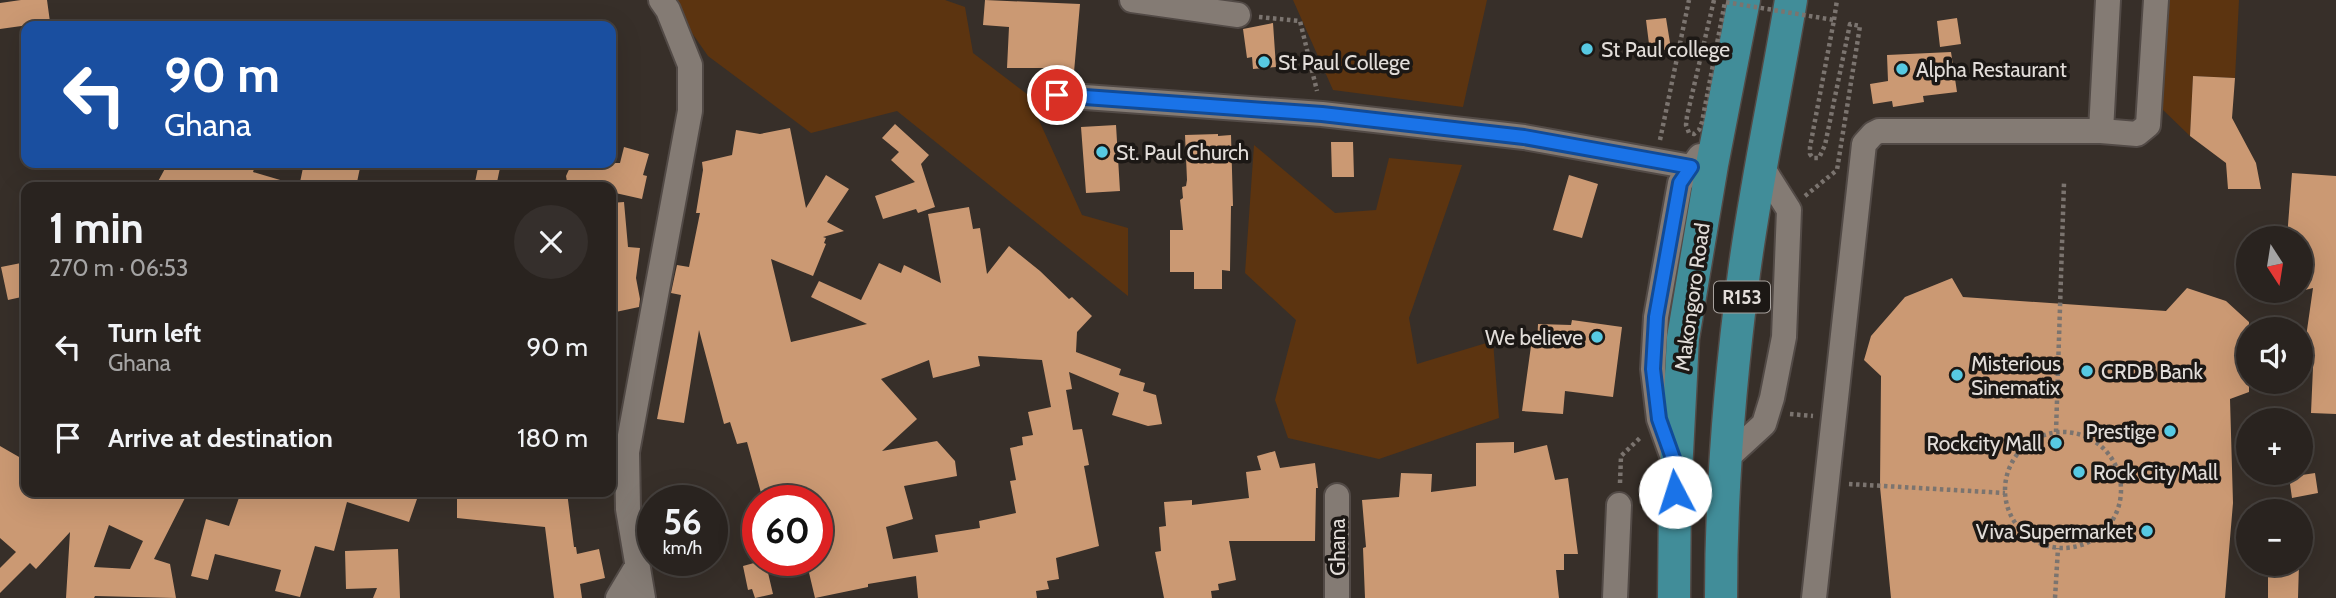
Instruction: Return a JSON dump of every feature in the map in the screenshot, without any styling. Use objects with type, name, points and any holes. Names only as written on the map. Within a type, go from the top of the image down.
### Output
[{"type":"main road","name":"Makongoro Road","points":[[1674,598],[1676,475],[1683,338],[1744,0]]},
{"type":"main road","name":"R153","points":[[1721,598],[1721,542],[1744,274],[1791,0]]},
{"type":"street","points":[[643,598],[628,509],[627,452],[690,110],[690,65],[668,10],[661,0]]},
{"type":"street","points":[[1132,0],[1238,15]]},
{"type":"street","points":[[2101,131],[2108,0]]},
{"type":"street","points":[[1814,598],[1864,144],[1879,131],[2101,131],[2137,134],[2148,125],[2156,0]]},
{"type":"street","points":[[1057,95],[1322,114],[1524,137],[1691,167]]},
{"type":"street","points":[[1676,475],[1674,461],[1659,419],[1653,369],[1656,317],[1680,183],[1697,158],[1716,147]]},
{"type":"street","points":[[1727,458],[1765,424],[1784,337],[1789,210],[1762,167]]},
{"type":"street","name":"Ghana","points":[[1337,496],[1337,598]]},
{"type":"street","points":[[1615,598],[1619,505]]},
{"type":"street","points":[[618,598],[636,568]]},
{"type":"path","points":[[1655,161],[1689,0]]},
{"type":"path","points":[[1714,0],[1687,116],[1689,133],[1694,134],[1702,122],[1725,2],[1834,20]]},
{"type":"path","points":[[1789,210],[1837,170],[1860,26],[1850,24],[1822,155],[1813,158],[1810,154],[1838,0]]},
{"type":"path","points":[[1238,15],[1300,22],[1322,114]]},
{"type":"path","points":[[2056,432],[2064,183]]},
{"type":"path","points":[[1768,412],[1834,418]]},
{"type":"path","points":[[1619,505],[1621,456],[1659,419]]},
{"type":"path","points":[[2056,432],[2076,433],[2094,440],[2109,453],[2119,471],[2122,490],[2118,510],[2108,527],[2093,540],[2058,548],[2040,543],[2024,534],[2013,520],[2005,493],[2004,485],[2010,466],[2021,449],[2037,438],[2056,432]]},
{"type":"path","points":[[1827,483],[2005,493]]},
{"type":"path","points":[[2055,598],[2058,548]]},
{"type":"shaded area","points":[[669,0],[945,0],[965,7],[973,53],[1027,94],[1082,215],[1128,228],[1128,296],[897,111],[811,133],[708,56]]},
{"type":"shaded area","points":[[1293,0],[1487,0],[1463,107],[1333,90]]},
{"type":"shaded area","points":[[2166,0],[2239,0],[2235,78],[2193,76],[2190,136],[2161,108]]},
{"type":"shaded area","points":[[1254,145],[1335,213],[1376,210],[1389,158],[1462,165],[1409,318],[1417,364],[1493,341],[1499,418],[1379,459],[1288,438],[1275,400],[1296,320],[1245,273]]},
{"type":"building","points":[[47,0],[50,21],[21,21],[21,26],[0,29],[0,3]]},
{"type":"building","points":[[985,0],[1080,4],[1074,72],[1047,68],[1007,68],[1009,27],[983,25]]},
{"type":"building","points":[[1666,18],[1671,49],[1650,52],[1646,20]]},
{"type":"building","points":[[1957,18],[1961,44],[1940,47],[1937,21]]},
{"type":"building","name":"St Paul College","points":[[1273,23],[1276,67],[1253,69],[1252,57],[1247,58],[1243,29]]},
{"type":"building","points":[[1951,52],[1957,92],[1923,96],[1924,102],[1893,107],[1892,101],[1873,104],[1870,84],[1888,81],[1887,55]]},
{"type":"building","points":[[2193,76],[2235,78],[2232,118],[2256,163],[2261,189],[2228,189],[2226,163],[2190,136]]},
{"type":"building","points":[[895,124],[929,155],[921,164],[935,207],[918,213],[916,209],[883,219],[875,196],[915,182],[891,160],[899,152],[882,138]]},
{"type":"building","points":[[1116,125],[1120,191],[1086,193],[1081,127]]},
{"type":"building","points":[[790,128],[806,208],[826,175],[849,189],[827,222],[844,231],[823,237],[826,238],[826,244],[813,276],[771,259],[791,342],[867,324],[811,297],[819,281],[861,300],[879,263],[901,273],[904,265],[941,283],[928,214],[969,207],[973,229],[980,228],[987,274],[1009,246],[1092,316],[1077,332],[1076,352],[1121,369],[1119,375],[1145,383],[1143,391],[1156,395],[1162,424],[1148,426],[1112,415],[1119,393],[1069,372],[1072,389],[1066,390],[1073,430],[1082,429],[1089,465],[1084,466],[1099,546],[1056,558],[1059,579],[1047,581],[1049,589],[1036,591],[1037,598],[918,598],[916,576],[868,584],[868,587],[815,598],[810,576],[833,576],[833,485],[759,485],[747,442],[737,444],[730,422],[724,424],[699,330],[684,423],[657,419],[681,295],[671,293],[677,265],[689,267],[700,213],[696,213],[702,162],[732,155],[736,130],[760,134]],"holes":[[[978,356],[1042,360],[1051,407],[1028,412],[1033,435],[1022,437],[1023,445],[1010,448],[1016,480],[1010,481],[1016,513],[979,521],[980,528],[935,535],[938,552],[893,559],[886,527],[913,519],[904,486],[957,476],[955,461],[937,441],[882,451],[917,419],[881,379],[929,360],[933,378],[980,366]]]},
{"type":"building","points":[[1185,135],[1231,135],[1233,206],[1230,271],[1222,270],[1222,289],[1194,289],[1194,272],[1170,272],[1170,230],[1183,230],[1180,200],[1183,198],[1182,187],[1186,186],[1187,180]]},
{"type":"building","points":[[1331,142],[1353,142],[1354,177],[1332,177]]},
{"type":"building","points":[[624,147],[649,154],[643,175],[647,176],[642,199],[616,193],[616,182],[567,182],[566,176],[570,168],[616,168],[616,163],[620,163]]},
{"type":"building","points":[[165,168],[254,168],[253,172],[287,182],[158,182]]},
{"type":"building","points":[[303,168],[360,168],[357,182],[300,182]]},
{"type":"building","points":[[478,168],[500,168],[497,182],[475,182]]},
{"type":"building","points":[[2292,173],[2336,176],[2336,414],[2313,413],[2311,408],[2313,317],[2309,317],[2311,303],[2314,303],[2314,226],[2288,226]]},
{"type":"building","points":[[1569,175],[1598,184],[1582,238],[1553,230]]},
{"type":"building","points":[[624,202],[628,247],[640,248],[636,278],[640,299],[639,307],[616,312],[616,203]]},
{"type":"building","points":[[21,263],[21,297],[8,300],[1,267]]},
{"type":"building","name":"Rockcity Mall","points":[[1952,278],[1963,297],[2166,311],[2187,288],[2226,301],[2244,317],[2236,317],[2236,394],[2244,394],[2230,399],[2233,503],[2225,598],[1891,598],[1880,487],[1881,376],[1864,360],[1871,336],[1905,297]]},
{"type":"building","points":[[1572,320],[1622,327],[1613,397],[1565,391],[1563,414],[1522,411],[1531,346],[1537,347],[1538,324],[1571,325]]},
{"type":"building","points":[[1514,442],[1514,453],[1547,445],[1555,480],[1568,478],[1578,554],[1564,554],[1564,570],[1556,570],[1559,598],[1365,598],[1363,548],[1366,547],[1362,500],[1399,497],[1401,473],[1432,474],[1431,492],[1476,486],[1476,443]]},
{"type":"building","points":[[0,446],[21,458],[21,497],[185,497],[154,559],[170,564],[176,598],[66,598],[70,532],[36,569],[30,563],[0,593],[0,568],[16,552],[0,538]],"holes":[[[109,525],[143,541],[130,569],[94,567]]]},
{"type":"building","points":[[1275,451],[1280,468],[1315,463],[1318,488],[1315,541],[1229,541],[1236,580],[1218,584],[1219,590],[1211,591],[1212,598],[1164,598],[1155,552],[1161,551],[1159,527],[1166,526],[1164,502],[1192,500],[1192,505],[1249,498],[1246,472],[1261,470],[1257,456]]},
{"type":"building","points":[[2313,473],[2318,493],[2292,498],[2290,485],[2313,485]]},
{"type":"building","points":[[239,497],[417,499],[409,522],[347,502],[334,551],[315,546],[300,597],[275,591],[281,570],[215,554],[208,580],[191,576],[206,519],[229,526]]},
{"type":"building","points":[[457,497],[568,497],[577,554],[599,549],[605,578],[580,584],[582,598],[554,598],[545,527],[457,518]]},
{"type":"building","points":[[398,549],[400,598],[373,598],[377,588],[346,589],[345,551]]},
{"type":"building","points":[[745,576],[769,576],[773,594],[755,598],[752,589],[748,590]]},
{"type":"building","points":[[2268,576],[2299,576],[2298,598],[2268,598]]},
{"type":"place","name":"St Paul college","points":[[1587,49]]},
{"type":"place","name":"St Paul College","points":[[1264,62]]},
{"type":"place","name":"Alpha Restaurant","points":[[1902,69]]},
{"type":"place","name":"St. Paul Church","points":[[1102,152]]},
{"type":"place","name":"We believe","points":[[1597,337]]},
{"type":"place","name":"CRDB Bank","points":[[2087,371]]},
{"type":"place","name":"Misterious Sinematix","points":[[1957,375]]},
{"type":"place","name":"Prestige","points":[[2170,431]]},
{"type":"place","name":"Rockcity Mall","points":[[2056,443]]},
{"type":"place","name":"Rock City Mall","points":[[2079,472]]},
{"type":"place","name":"Viva Supermarket","points":[[2147,531]]},
{"type":"route","points":[[1057,95],[1322,114],[1524,137],[1691,167],[1680,183],[1656,317],[1653,369],[1659,419],[1674,461],[1675,492]]}]
